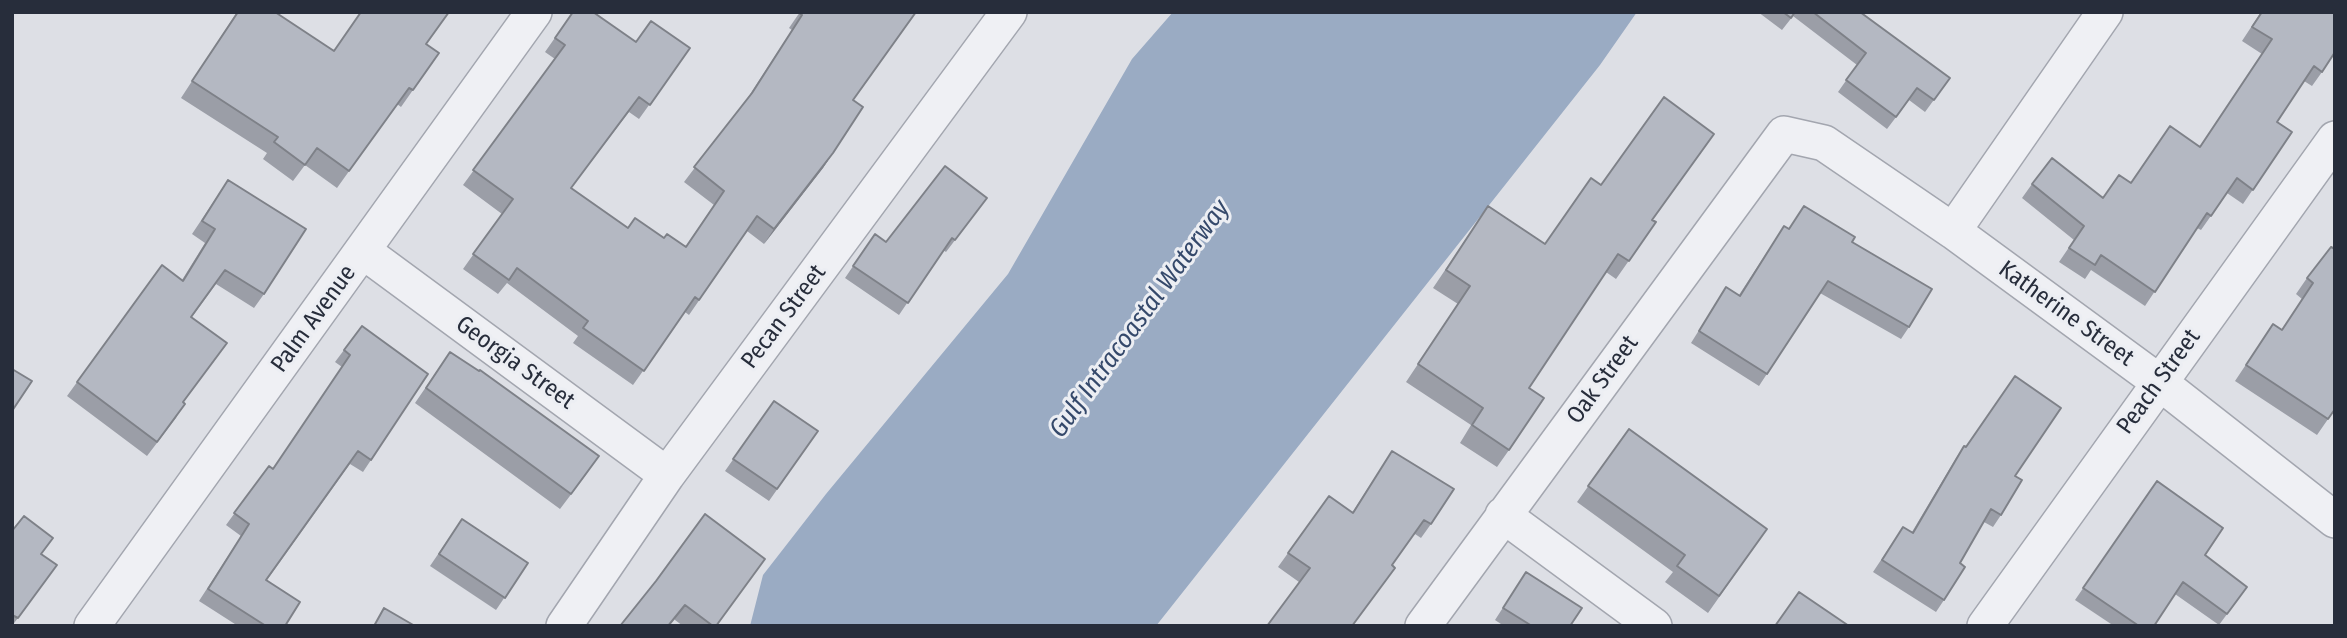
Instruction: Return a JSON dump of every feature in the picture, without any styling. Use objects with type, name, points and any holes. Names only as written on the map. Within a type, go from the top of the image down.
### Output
[{"type":"street","name":"Palm Avenue","points":[[92,626],[534,12]]},
{"type":"street","name":"Pecan Street","points":[[564,626],[667,475],[1010,12]]},
{"type":"street","points":[[1952,231],[2105,12]]},
{"type":"street","name":"Katherine Street","points":[[1784,134],[1824,144],[1952,231],[2160,382],[2335,520]]},
{"type":"street","name":"Oak Street","points":[[1423,626],[1784,134]]},
{"type":"street","name":"Peach Street","points":[[1985,626],[2335,139]]},
{"type":"street","name":"Georgia Street","points":[[363,251],[667,475]]},
{"type":"street","points":[[1503,515],[1654,626]]},
{"type":"water","name":"Gulf Intracoastal Waterway","points":[[1173,12],[1637,12],[1600,65],[1156,626],[750,626],[763,575],[826,494],[1008,274],[1132,59]]},
{"type":"building","points":[[238,12],[275,12],[334,51],[361,12],[449,12],[426,44],[439,53],[413,90],[409,88],[349,171],[317,148],[305,165],[274,142],[278,137],[192,81]]},
{"type":"building","points":[[573,12],[593,12],[636,42],[651,21],[690,48],[650,105],[639,97],[571,188],[628,228],[635,218],[664,238],[667,234],[686,247],[724,191],[694,167],[752,93],[802,15],[799,13],[916,12],[853,100],[863,107],[833,153],[774,229],[757,216],[699,300],[695,297],[644,371],[583,328],[588,321],[517,268],[509,280],[473,254],[513,199],[473,170],[565,45],[555,38]]},
{"type":"building","points":[[1783,12],[1795,12],[1791,18]]},
{"type":"building","points":[[1813,12],[1860,12],[1950,78],[1934,100],[1917,88],[1896,117],[1846,80],[1866,53]]},
{"type":"building","points":[[2262,12],[2335,12],[2335,52],[2322,72],[2314,66],[2277,122],[2292,132],[2253,190],[2237,178],[2211,216],[2207,213],[2155,292],[2101,255],[2095,265],[2069,248],[2084,226],[2032,184],[2052,158],[2103,198],[2119,175],[2131,183],[2170,126],[2200,147],[2272,39],[2252,27]]},
{"type":"building","points":[[1664,97],[1714,134],[1652,220],[1656,222],[1629,261],[1618,254],[1529,388],[1544,398],[1509,450],[1472,425],[1483,408],[1418,364],[1470,286],[1446,270],[1488,206],[1545,244],[1591,178],[1601,185]]},
{"type":"building","points":[[945,166],[987,198],[955,240],[952,238],[908,303],[853,266],[875,234],[886,242]]},
{"type":"building","points":[[228,180],[306,229],[264,294],[225,270],[191,317],[227,343],[157,442],[77,382],[162,265],[183,281],[215,229],[202,221]]},
{"type":"building","points":[[1804,206],[1855,237],[1852,242],[1932,289],[1909,327],[1828,281],[1767,374],[1699,331],[1726,287],[1740,296],[1784,226],[1789,229]]},
{"type":"building","points":[[2331,247],[2335,249],[2335,409],[2328,419],[2246,365],[2273,324],[2282,330],[2313,283],[2307,278]]},
{"type":"building","points":[[362,326],[428,374],[371,460],[358,451],[266,580],[300,602],[285,626],[266,626],[208,589],[249,524],[234,513],[269,466],[273,469],[350,355],[344,350]]},
{"type":"building","points":[[450,352],[480,370],[599,456],[571,494],[426,388]]},
{"type":"building","points":[[12,369],[32,381],[12,411]]},
{"type":"building","points":[[2015,376],[2061,408],[2015,476],[2022,480],[2001,515],[1991,509],[1960,563],[1965,567],[1944,600],[1882,560],[1903,527],[1913,533],[1964,446],[1966,447]]},
{"type":"building","points":[[774,401],[818,431],[777,489],[733,459]]},
{"type":"building","points":[[1629,429],[1767,529],[1719,596],[1677,566],[1685,555],[1588,486]]},
{"type":"building","points":[[1392,451],[1454,489],[1431,524],[1424,520],[1392,565],[1395,568],[1352,626],[1267,626],[1310,568],[1288,553],[1329,496],[1353,513]]},
{"type":"building","points":[[2157,481],[2223,528],[2205,555],[2247,587],[2227,614],[2183,582],[2154,626],[2139,626],[2083,588]]},
{"type":"building","points":[[705,514],[765,559],[716,626],[685,605],[668,626],[620,626],[656,581]]},
{"type":"building","points":[[24,516],[53,538],[41,554],[57,565],[18,618],[12,615],[12,531]]},
{"type":"building","points":[[462,519],[528,563],[505,598],[439,554]]},
{"type":"building","points":[[1526,572],[1582,608],[1570,626],[1532,626],[1503,608]]},
{"type":"building","points":[[1799,592],[1849,626],[1775,626]]},
{"type":"building","points":[[384,608],[415,626],[374,626]]}]
